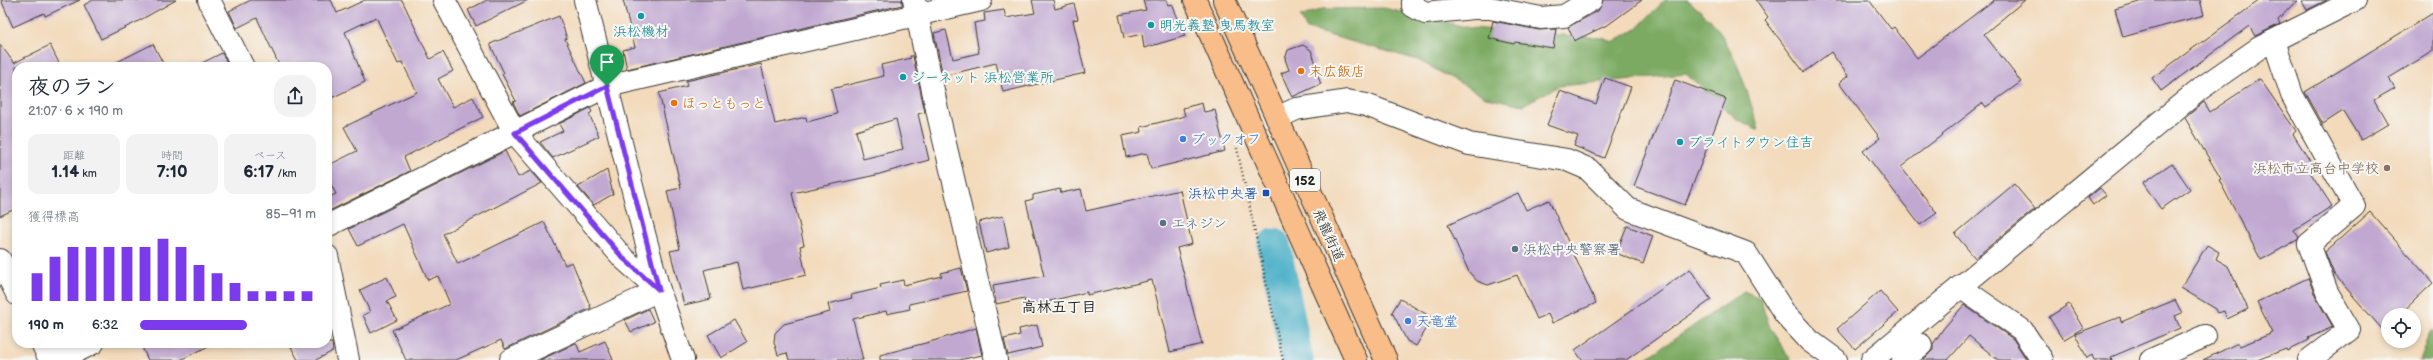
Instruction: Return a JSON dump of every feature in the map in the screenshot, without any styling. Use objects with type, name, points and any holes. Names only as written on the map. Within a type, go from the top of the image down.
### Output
[{"type":"highway","name":"飛龍街道","points":[[1195,0],[1356,360]]},
{"type":"highway","name":"飛龍街道","points":[[1224,0],[1386,360]]},
{"type":"street","points":[[209,0],[240,62]]},
{"type":"street","points":[[444,0],[515,133],[619,254],[659,290]]},
{"type":"street","points":[[585,0],[659,290],[683,360]]},
{"type":"street","points":[[332,224],[607,86],[916,8],[981,0]]},
{"type":"street","points":[[1413,0],[1413,6],[1425,13],[1473,8],[1490,8],[1542,18],[1564,16],[1591,0]]},
{"type":"street","points":[[1872,360],[2200,89],[2259,48],[2355,0]]},
{"type":"street","points":[[916,8],[938,114],[996,360]]},
{"type":"street","points":[[2274,41],[2292,95],[2354,206],[2309,244],[2327,292],[2349,330],[2309,360]]},
{"type":"street","points":[[1277,118],[1296,109],[1347,101],[1366,105],[1469,144],[1567,160],[1588,169],[1628,210],[1746,253],[1785,314],[1810,341],[1836,360]]},
{"type":"street","points":[[0,260],[12,284]]},
{"type":"street","points":[[332,281],[348,360]]},
{"type":"street","points":[[1960,287],[2022,330],[2042,360]]},
{"type":"street","points":[[511,360],[659,290]]},
{"type":"street","points":[[2151,360],[2204,336]]},
{"type":"street","points":[[1904,360],[1921,345]]},
{"type":"street","points":[[44,348],[50,360]]},
{"type":"street","points":[[59,360],[83,348]]},
{"type":"path","points":[[1235,139],[1283,360]]},
{"type":"green space","points":[[1665,0],[1688,0],[1711,21],[1720,33],[1728,45],[1740,73],[1759,130],[1738,120],[1686,74],[1559,86],[1523,105],[1486,97],[1418,60],[1307,29],[1300,17],[1322,9],[1384,8],[1470,28],[1603,38],[1613,42],[1637,28]]},
{"type":"green space","points":[[1744,291],[1760,298],[1770,328],[1791,360],[1644,360]]},
{"type":"green space","points":[[2433,330],[2433,360],[2419,360],[2430,332]]},
{"type":"building","points":[[1,0],[80,0],[45,16],[44,13],[13,27]]},
{"type":"building","points":[[93,0],[176,0],[135,23],[101,39],[84,5]]},
{"type":"building","points":[[251,0],[331,0],[337,13],[365,0],[402,0],[430,59],[443,52],[453,71],[438,79],[453,107],[473,97],[483,117],[404,157],[410,171],[332,210],[332,196],[336,194],[332,186],[332,164],[357,151],[344,127],[417,92],[402,62],[398,64],[376,17],[345,32],[365,82],[332,98],[332,62],[278,62],[257,18],[237,28],[229,11]]},
{"type":"building","points":[[487,0],[528,0],[476,26],[468,10]]},
{"type":"building","points":[[623,0],[902,0],[902,5],[627,69],[623,50],[635,47]]},
{"type":"building","points":[[1032,0],[1053,0],[1055,9],[1074,4],[1078,19],[1073,20],[1085,73],[1003,92],[996,63],[943,76],[934,33],[946,30],[953,59],[979,53],[974,23],[985,21],[984,13],[1004,10],[1006,18],[1035,13]]},
{"type":"building","name":"明光義塾 曳馬教室","points":[[1143,0],[1166,0],[1168,5],[1172,4],[1185,36],[1144,48],[1142,34],[1124,38],[1119,15],[1146,10]]},
{"type":"building","points":[[1603,0],[1642,0],[1609,24],[1574,41],[1568,27],[1598,11]]},
{"type":"building","points":[[1756,0],[1869,0],[1891,29],[1894,27],[1917,58],[1994,0],[2025,0],[1984,34],[2021,82],[1986,107],[1983,103],[1901,167],[1937,213],[1920,225],[1863,151],[1880,138],[1839,83],[1848,76],[1831,52],[1804,72],[1765,20],[1768,17]]},
{"type":"building","points":[[2146,0],[2200,0],[2204,15],[2123,37],[2115,9]]},
{"type":"building","points":[[2260,0],[2297,0],[2278,20],[2280,24],[2255,36],[2249,26],[2161,91],[2152,78]]},
{"type":"building","points":[[2301,0],[2327,0],[2307,10]]},
{"type":"building","points":[[2433,13],[2433,51],[2389,78],[2395,88],[2374,100],[2388,124],[2361,140],[2343,111],[2323,124],[2305,92]]},
{"type":"building","points":[[559,16],[567,38],[565,39],[586,83],[520,116],[513,102],[516,101],[502,74],[504,73],[490,44]]},
{"type":"building","points":[[1493,21],[1539,30],[1556,29],[1553,48],[1515,42],[1514,44],[1489,38]]},
{"type":"building","points":[[0,44],[13,62],[12,62],[12,210],[0,216]]},
{"type":"building","points":[[153,44],[162,62],[117,62]]},
{"type":"building","points":[[50,45],[58,62],[16,62]]},
{"type":"building","name":"末広飯店","points":[[1303,45],[1311,50],[1316,64],[1313,65],[1321,84],[1292,97],[1281,73],[1289,70],[1285,59],[1288,50]]},
{"type":"building","points":[[222,53],[226,62],[204,62]]},
{"type":"building","points":[[910,56],[913,56],[925,112],[918,114],[929,160],[876,175],[792,193],[804,245],[800,246],[806,275],[743,290],[737,262],[704,270],[711,299],[684,305],[670,251],[680,249],[667,191],[681,188],[659,93],[687,86],[686,81],[761,64],[775,124],[806,117],[807,122],[837,114],[831,89],[884,76],[881,65],[911,58]],"holes":[[[896,119],[903,149],[863,159],[856,131]]]},
{"type":"building","points":[[1605,78],[1631,87],[1604,158],[1574,146],[1578,136],[1547,125],[1560,91],[1596,104]]},
{"type":"building","points":[[2260,79],[2296,131],[2293,134],[2315,169],[2310,172],[2332,206],[2294,230],[2299,238],[2297,240],[2261,260],[2219,180],[2221,179],[2185,118],[2204,102],[2210,112]]},
{"type":"building","name":"ブライトタウン住吉","points":[[1675,80],[1726,99],[1685,205],[1634,186]]},
{"type":"building","name":"ブックオフ","points":[[1202,103],[1204,112],[1215,110],[1225,151],[1151,169],[1147,153],[1126,157],[1122,136],[1142,132],[1141,127],[1185,116],[1183,108]]},
{"type":"building","points":[[590,108],[592,112],[589,114],[599,136],[553,158],[540,142],[563,131],[559,124]]},
{"type":"building","points":[[505,151],[518,177],[531,171],[542,183],[443,234],[458,264],[544,222],[565,265],[572,262],[591,308],[505,349],[501,340],[456,360],[406,360],[392,330],[450,304],[438,276],[428,280],[403,224],[358,246],[349,229]]},
{"type":"building","points":[[2172,163],[2190,189],[2161,209],[2143,183]]},
{"type":"building","points":[[607,170],[613,194],[594,205],[578,187]]},
{"type":"building","points":[[2014,184],[2035,209],[1975,258],[1955,234]]},
{"type":"building","points":[[2100,188],[2106,195],[2093,205],[2088,198]]},
{"type":"building","points":[[1060,189],[1061,193],[1081,189],[1086,211],[1180,190],[1192,244],[1177,248],[1202,344],[1170,352],[1152,280],[1087,295],[1087,292],[1026,307],[1024,298],[996,304],[993,285],[1044,276],[1026,201],[1033,199],[1033,195]]},
{"type":"building","name":"浜松中央警察署","points":[[1518,193],[1526,210],[1549,200],[1596,303],[1552,323],[1548,314],[1537,319],[1517,275],[1488,285],[1477,281],[1469,272],[1448,225]]},
{"type":"building","points":[[2370,212],[2433,283],[2406,308],[2381,308],[2381,328],[2334,274],[2325,252]]},
{"type":"building","points":[[1003,216],[1009,247],[986,253],[979,222]]},
{"type":"building","points":[[1627,226],[1653,236],[1643,264],[1616,253]]},
{"type":"building","points":[[2207,245],[2219,252],[2216,259],[2228,266],[2248,309],[2227,319],[2224,311],[2218,313],[2216,309],[2181,288]]},
{"type":"building","points":[[961,268],[967,291],[909,304],[910,309],[887,314],[886,311],[853,319],[863,360],[789,360],[787,353],[778,355],[774,342],[775,333],[784,324],[830,312],[828,304],[852,298],[851,295],[881,288],[880,285],[903,280],[904,285],[942,276],[941,273]]},
{"type":"building","points":[[1690,269],[1711,300],[1626,360],[1582,360],[1575,350]]},
{"type":"building","points":[[387,277],[396,297],[387,301],[397,320],[371,333],[363,315],[370,312],[360,290]]},
{"type":"building","points":[[2308,278],[2316,298],[2333,327],[2308,338],[2309,340],[2287,351],[2286,349],[2257,360],[2203,360],[2238,343],[2240,346],[2273,333],[2257,302]]},
{"type":"building","points":[[1880,291],[1898,312],[1855,349],[1837,329]]},
{"type":"building","points":[[1400,299],[1433,318],[1416,346],[1407,341],[1392,312]]},
{"type":"building","points":[[2175,300],[2182,313],[2175,316],[2180,328],[2111,357],[2112,360],[2094,360],[2092,355],[2087,358],[2075,334],[2120,317],[2121,322]]},
{"type":"building","points":[[2069,304],[2083,328],[2063,340],[2049,317]]},
{"type":"building","points":[[1964,305],[2013,339],[2027,360],[1998,360],[1969,336],[1948,360],[1923,360],[1933,350],[1933,344],[1943,329]]},
{"type":"building","points":[[648,309],[654,322],[631,332],[625,320]]},
{"type":"building","points":[[734,320],[747,342],[721,358],[708,335]]},
{"type":"building","points":[[1037,325],[1042,347],[1008,355],[1004,339],[1020,335],[1019,329]]},
{"type":"building","points":[[976,328],[982,355],[959,360],[880,360],[880,355]]},
{"type":"building","points":[[605,341],[613,360],[540,360],[576,343],[580,352]]},
{"type":"building","points":[[332,343],[333,351],[316,360],[298,360],[292,348],[332,348]]},
{"type":"building","points":[[142,348],[205,348],[180,360],[148,360]]},
{"type":"waterway","points":[[1274,245],[1297,360]]},
{"type":"place","name":"浜松機材","points":[[641,16]]},
{"type":"place","name":"明光義塾 曳馬教室","points":[[1151,25]]},
{"type":"place","name":"末広飯店","points":[[1301,71]]},
{"type":"place","name":"ジーネット 浜松営業所","points":[[903,77]]},
{"type":"place","name":"ほっともっと","points":[[674,103]]},
{"type":"place","name":"ブックオフ","points":[[1183,139]]},
{"type":"place","name":"ブライトタウン住吉","points":[[1680,142]]},
{"type":"place","name":"浜松市立高台中学校","points":[[2387,168]]},
{"type":"place","name":"浜松中央署","points":[[1266,193]]},
{"type":"place","name":"エネジン","points":[[1163,223]]},
{"type":"place","name":"浜松中央警察署","points":[[1515,249]]},
{"type":"place","name":"天竜堂","points":[[1408,321]]},
{"type":"district","name":"高林五丁目","points":[[1059,307]]},
{"type":"route","points":[[607,86],[659,290],[624,259],[588,220],[515,133],[607,86]]}]
